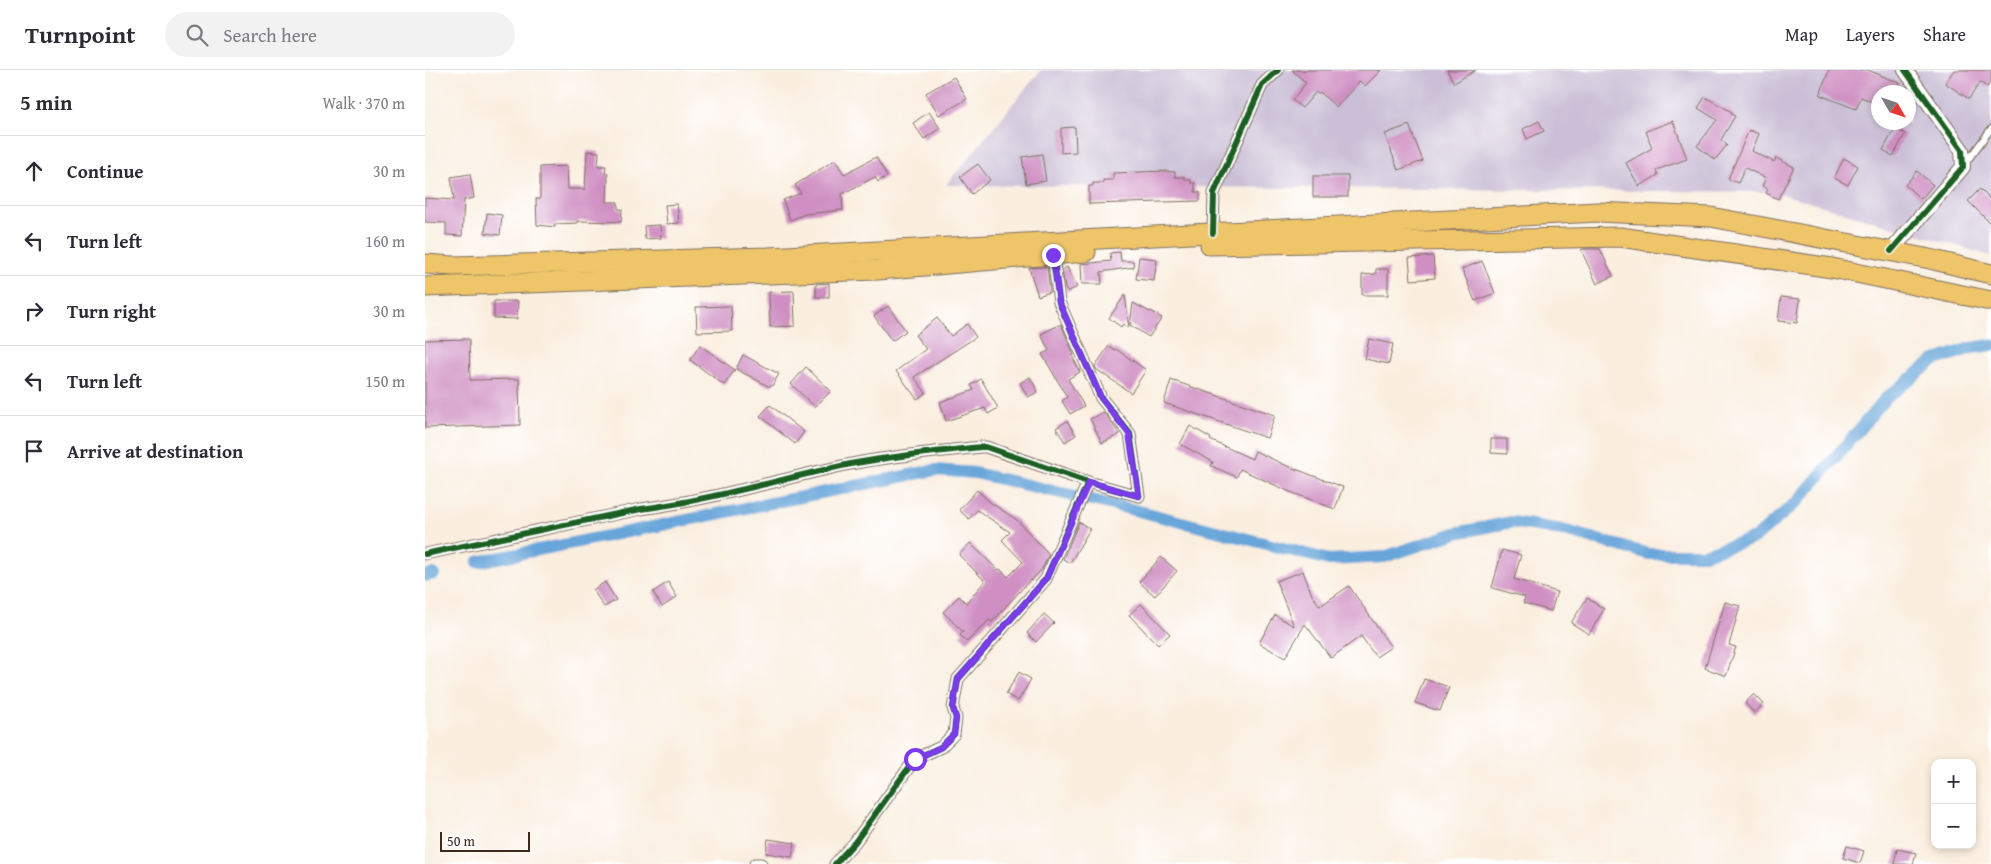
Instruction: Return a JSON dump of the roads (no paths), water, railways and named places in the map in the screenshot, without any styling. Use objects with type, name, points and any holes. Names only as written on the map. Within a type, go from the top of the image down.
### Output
[{"type":"highway","points":[[425,264],[453,266],[768,258],[1597,212],[1711,217],[1891,251],[1991,274]]},
{"type":"highway","points":[[425,287],[878,270],[1161,246],[1620,237],[1832,268],[1991,301]]},
{"type":"street","points":[[1213,232],[1214,193],[1262,85],[1278,70]]},
{"type":"street","points":[[1891,251],[1963,167],[1962,150],[1905,70]]},
{"type":"street","points":[[425,554],[641,509],[675,505],[848,465],[931,452],[986,447],[1088,483],[1139,496],[1129,434],[1101,398],[1059,302],[1053,255]]},
{"type":"street","points":[[835,864],[855,842],[915,759],[941,747],[954,734],[956,718],[953,708],[958,679],[1046,579],[1088,483]]},
{"type":"street","points":[[755,864],[761,864]]},
{"type":"lane","points":[[1963,167],[1991,130]]},
{"type":"waterway","points":[[478,562],[935,470],[975,473],[1135,510],[1329,560],[1384,557],[1456,533],[1512,522],[1562,530],[1649,554],[1704,554],[1755,538],[1799,500],[1885,399],[1933,361],[1971,348],[1991,345]]},
{"type":"waterway","points":[[425,576],[434,574]]}]
